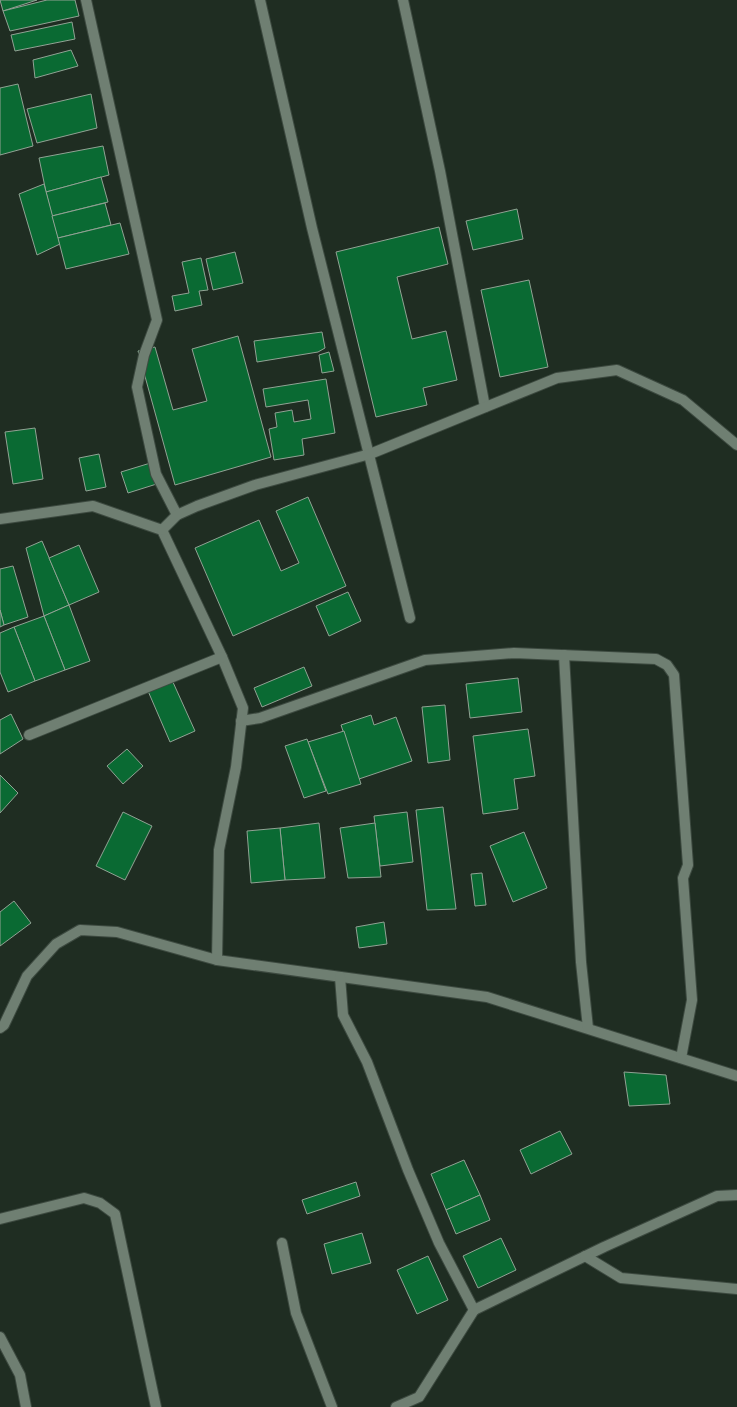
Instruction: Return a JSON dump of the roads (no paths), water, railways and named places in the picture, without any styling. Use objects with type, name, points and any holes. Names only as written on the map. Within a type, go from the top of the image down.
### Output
[{"type":"street","points":[[86,0],[157,320],[144,355],[137,387],[156,474],[177,515]]},
{"type":"street","points":[[260,0],[312,228],[410,618]]},
{"type":"street","points":[[403,0],[440,171],[485,407]]},
{"type":"street","points":[[162,530],[177,515],[197,506],[255,485],[370,454],[557,378],[617,370],[683,400],[737,445]]},
{"type":"street","points":[[0,519],[93,506],[162,530],[222,657],[243,708],[236,767],[219,850],[217,960]]},
{"type":"street","points":[[241,721],[260,718],[425,660],[514,652],[656,659],[667,665],[674,675],[688,865],[683,878],[692,1000],[681,1058]]},
{"type":"street","points":[[564,655],[580,947],[588,1028]]},
{"type":"street","points":[[29,735],[222,657]]},
{"type":"street","points":[[0,1028],[4,1025],[27,976],[56,944],[80,930],[117,932],[217,960],[488,996],[737,1076]]},
{"type":"street","points":[[340,977],[343,1015],[367,1062],[408,1170],[439,1243],[474,1310]]},
{"type":"street","points":[[396,1407],[419,1397],[474,1310],[585,1256],[716,1196],[737,1195]]},
{"type":"street","points":[[0,1219],[84,1198],[100,1203],[115,1214],[156,1407]]},
{"type":"street","points":[[282,1243],[296,1313],[332,1407]]},
{"type":"street","points":[[585,1256],[621,1278],[737,1289]]},
{"type":"street","points":[[0,1337],[20,1374],[26,1407]]}]
